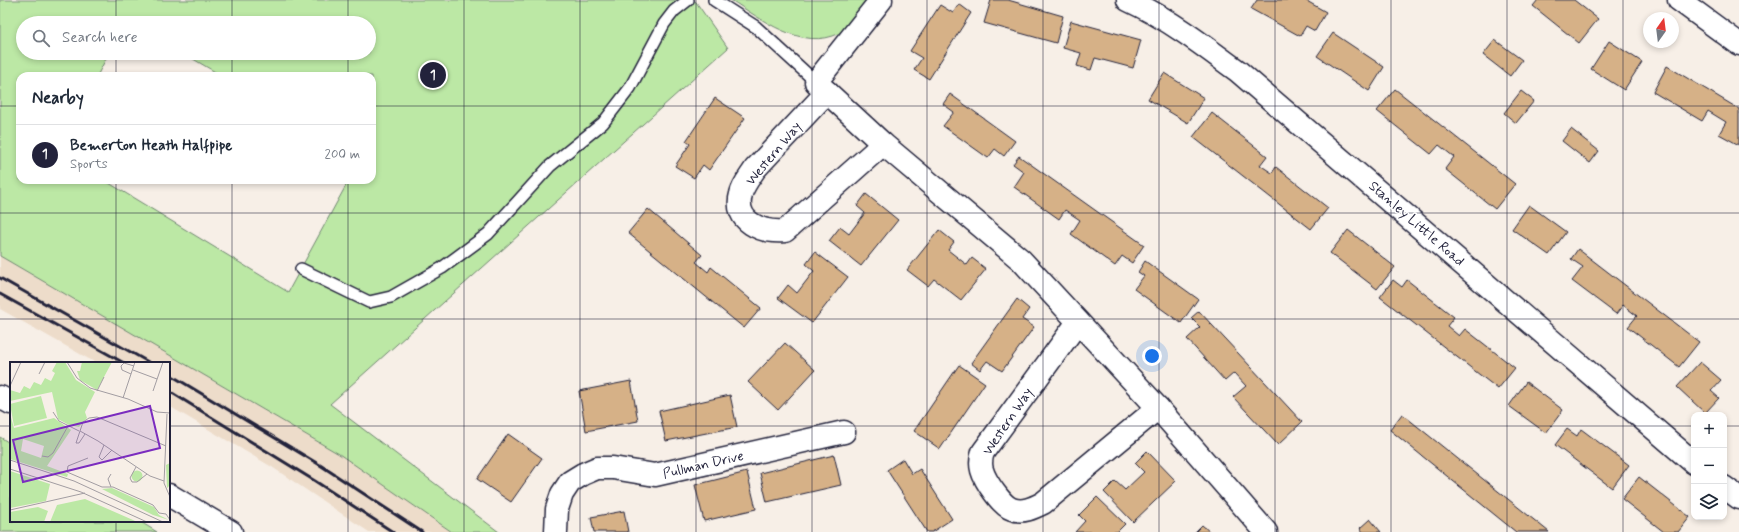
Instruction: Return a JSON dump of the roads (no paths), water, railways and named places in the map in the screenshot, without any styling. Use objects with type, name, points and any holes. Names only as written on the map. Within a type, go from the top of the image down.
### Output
[{"type":"main road","points":[[881,0],[822,87],[883,144],[1021,260],[1158,408],[1266,532]]},
{"type":"main road","name":"Stanley Little Road","points":[[1128,0],[1156,13],[1180,28],[1239,72],[1691,460]]},
{"type":"main road","points":[[1679,0],[1739,44]]},
{"type":"main road","name":"Western Way","points":[[822,87],[745,183],[741,194],[740,207],[743,216],[760,230],[785,231],[883,144]]},
{"type":"main road","name":"Western Way","points":[[1078,322],[983,452],[981,460],[982,470],[988,483],[1005,505],[1012,509],[1028,510],[1043,503],[1158,408]]},
{"type":"main road","points":[[0,397],[10,403]]},
{"type":"main road","name":"Pullman Drive","points":[[556,532],[557,509],[562,494],[570,482],[597,468],[613,468],[655,474],[844,432]]},
{"type":"main road","points":[[1727,489],[1739,498]]},
{"type":"main road","points":[[170,496],[231,532]]},
{"type":"lane","points":[[301,269],[369,302],[391,297],[442,268],[488,234],[550,166],[603,123],[630,88],[664,24],[674,11],[688,0]]},
{"type":"lane","points":[[714,0],[756,27],[822,87]]},
{"type":"railway","points":[[0,278],[148,362]]},
{"type":"railway","points":[[0,294],[122,362]]},
{"type":"railway","points":[[170,375],[320,465],[422,532]]},
{"type":"railway","points":[[170,392],[315,481],[393,532]]},
{"type":"place","name":"Bemerton Heath Halfpipe","points":[[433,75]]}]
